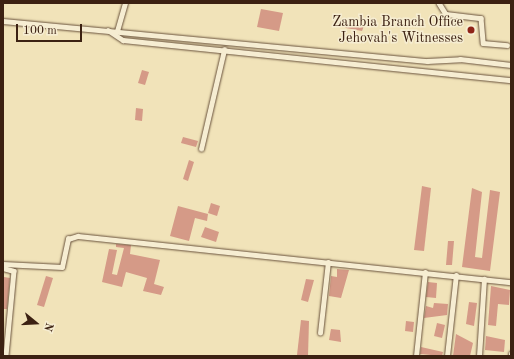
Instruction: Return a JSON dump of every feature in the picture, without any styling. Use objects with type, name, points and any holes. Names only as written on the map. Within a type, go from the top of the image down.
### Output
[{"type":"street","points":[[117,31],[126,3]]},
{"type":"street","points":[[439,3],[446,14],[480,18],[483,43],[507,45]]},
{"type":"street","points":[[3,21],[158,34],[427,61],[460,59],[511,65]]},
{"type":"street","points":[[108,30],[123,40],[511,80]]},
{"type":"street","points":[[201,149],[224,50]]},
{"type":"street","points":[[3,264],[61,267],[68,239],[78,236],[511,282]]},
{"type":"street","points":[[320,333],[328,262]]},
{"type":"street","points":[[3,268],[14,271],[6,356]]},
{"type":"street","points":[[416,356],[426,272]]},
{"type":"street","points":[[447,356],[456,275]]},
{"type":"street","points":[[480,356],[484,278]]},
{"type":"building","points":[[261,9],[283,13],[279,31],[257,27]]},
{"type":"building","points":[[343,23],[364,26],[362,31],[346,28]]},
{"type":"building","points":[[142,70],[149,72],[145,85],[138,83]]},
{"type":"building","points":[[136,108],[143,109],[142,121],[135,120]]},
{"type":"building","points":[[183,137],[198,141],[196,147],[181,143]]},
{"type":"building","points":[[189,160],[194,162],[188,181],[183,179]]},
{"type":"building","points":[[422,186],[431,188],[424,251],[414,250]]},
{"type":"building","points":[[472,188],[482,192],[475,257],[482,258],[490,190],[500,192],[490,271],[462,267]]},
{"type":"building","points":[[211,203],[220,206],[217,216],[208,213]]},
{"type":"building","points":[[178,206],[208,214],[207,221],[195,218],[189,241],[170,236]]},
{"type":"building","points":[[205,227],[219,232],[216,242],[201,237]]},
{"type":"building","points":[[448,241],[454,241],[452,265],[446,265]]},
{"type":"building","points":[[116,244],[131,245],[130,254],[160,260],[154,284],[164,287],[161,295],[143,291],[147,278],[126,272],[122,287],[102,282],[109,249],[117,250],[112,274],[117,275],[124,248],[116,247]]},
{"type":"building","points":[[337,269],[349,270],[341,298],[329,296],[331,276],[337,277]]},
{"type":"building","points":[[46,276],[53,278],[44,307],[37,305]]},
{"type":"building","points":[[4,277],[10,278],[7,309],[3,309]]},
{"type":"building","points":[[306,279],[314,280],[308,302],[301,300]]},
{"type":"building","points":[[428,282],[437,283],[436,298],[426,297]]},
{"type":"building","points":[[491,286],[510,290],[509,305],[498,304],[496,326],[488,325]]},
{"type":"building","points":[[469,302],[477,303],[474,326],[466,324]]},
{"type":"building","points":[[434,303],[448,304],[447,315],[424,318],[426,306],[433,308]]},
{"type":"building","points":[[301,320],[309,321],[308,356],[297,355]]},
{"type":"building","points":[[406,321],[414,322],[413,332],[405,331]]},
{"type":"building","points":[[437,323],[445,325],[442,338],[434,336]]},
{"type":"building","points":[[331,329],[340,330],[341,342],[329,340]]},
{"type":"building","points":[[456,334],[473,343],[470,356],[453,356]]},
{"type":"building","points":[[486,336],[505,340],[504,352],[485,350]]},
{"type":"building","points":[[421,347],[443,352],[442,356],[420,354]]},
{"type":"place","name":"Zambia Branch Office Jehovah's Witnesses","points":[[471,30]]}]
